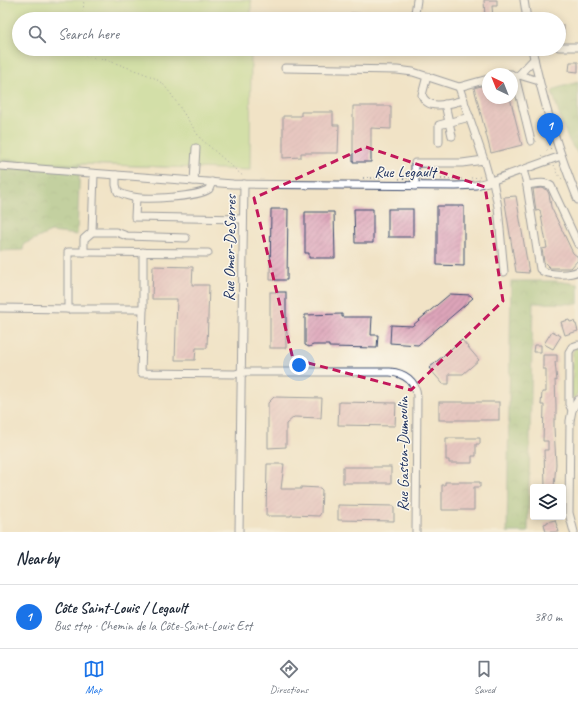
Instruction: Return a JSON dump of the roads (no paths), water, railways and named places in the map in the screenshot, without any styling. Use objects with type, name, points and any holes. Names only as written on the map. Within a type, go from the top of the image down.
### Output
[{"type":"street","points":[[415,12],[417,0]]},
{"type":"street","points":[[524,0],[526,12]]},
{"type":"street","points":[[566,47],[578,47]]},
{"type":"street","points":[[533,56],[561,156],[578,200]]},
{"type":"street","points":[[518,72],[534,59]]},
{"type":"street","points":[[285,68],[358,70],[391,69],[413,72],[460,87],[482,81]]},
{"type":"street","points":[[427,76],[422,95],[424,101],[433,105],[464,100]]},
{"type":"street","points":[[518,76],[540,81]]},
{"type":"street","points":[[460,87],[498,207],[504,272]]},
{"type":"street","points":[[518,92],[530,141]]},
{"type":"street","points":[[445,104],[452,136]]},
{"type":"street","points":[[439,142],[439,125],[470,117]]},
{"type":"street","points":[[194,181],[196,148]]},
{"type":"street","name":"Rue Legault","points":[[244,181],[416,182],[472,185],[491,181],[561,156]]},
{"type":"street","points":[[416,182],[415,163],[462,163],[484,160]]},
{"type":"street","name":"Rue Omer-DeSerres","points":[[0,166],[194,181],[244,181],[240,532]]},
{"type":"street","points":[[523,170],[527,185],[540,269],[546,273],[572,274],[578,271]]},
{"type":"street","points":[[92,232],[94,174]]},
{"type":"street","points":[[116,175],[118,192],[136,198],[166,198],[203,193],[210,189],[212,182]]},
{"type":"street","points":[[527,185],[546,183],[551,186],[578,244]]},
{"type":"street","points":[[136,198],[135,217],[243,220]]},
{"type":"street","points":[[84,252],[84,239],[92,232],[116,232],[127,236],[186,238]]},
{"type":"street","points":[[68,309],[68,252],[208,253]]},
{"type":"street","points":[[0,308],[143,309],[143,252]]},
{"type":"street","name":"Rue Gaston-Dumoulin","points":[[143,309],[141,373],[394,373],[409,379],[415,388],[417,396],[416,532]]},
{"type":"street","points":[[572,410],[569,404],[570,352],[572,347],[578,345]]},
{"type":"street","points":[[574,532],[569,513],[570,421],[572,410],[578,400]]},
{"type":"place","name":"Côte Saint-Louis / Legault","points":[[550,146]]}]
